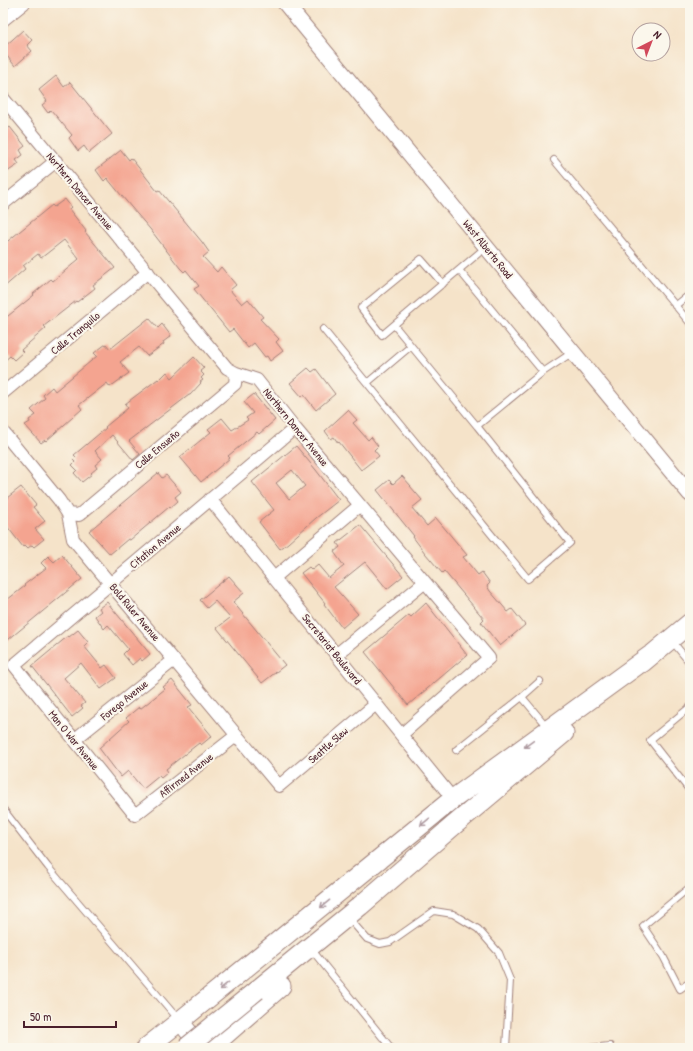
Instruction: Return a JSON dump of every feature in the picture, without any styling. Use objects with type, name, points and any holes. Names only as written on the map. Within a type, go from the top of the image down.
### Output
[{"type":"main road","points":[[186,1048],[360,906],[690,623]]},
{"type":"main road","points":[[146,1048],[453,799],[651,655]]},
{"type":"main road","points":[[210,1048],[353,923],[532,772],[602,700]]},
{"type":"main road","points":[[180,1021],[200,1048]]},
{"type":"street","points":[[3,20],[24,3]]},
{"type":"street","name":"West Alberta Road","points":[[285,3],[690,494]]},
{"type":"street","name":"Northern Dancer Avenue","points":[[3,98],[227,368],[236,373],[257,380],[489,658],[401,735]]},
{"type":"street","points":[[3,204],[56,161]]},
{"type":"street","name":"Calle Tranquilo","points":[[3,393],[148,272]]},
{"type":"street","name":"Calle Ensueño","points":[[68,514],[79,515],[85,510],[235,384],[236,373]]},
{"type":"street","name":"Citation Avenue","points":[[14,665],[296,428]]},
{"type":"street","name":"Bold Ruler Avenue","points":[[3,432],[59,500],[68,514],[73,539],[279,786]]},
{"type":"street","name":"Secretariat Boulevard","points":[[210,499],[453,799]]},
{"type":"street","points":[[274,578],[360,505]]},
{"type":"street","points":[[336,655],[425,582]]},
{"type":"street","name":"Forego Avenue","points":[[74,740],[174,660]]},
{"type":"street","name":"Man O War Avenue","points":[[14,665],[135,815]]},
{"type":"street","name":"Seattle Slew","points":[[279,786],[376,704]]},
{"type":"street","name":"Affirmed Avenue","points":[[135,815],[237,735]]},
{"type":"lane","points":[[554,160],[690,323]]},
{"type":"lane","points":[[443,284],[421,259],[361,308],[382,335],[443,284],[486,247]]},
{"type":"lane","points":[[459,270],[543,372]]},
{"type":"lane","points":[[675,306],[690,294]]},
{"type":"lane","points":[[323,329],[528,578],[570,543],[394,325]]},
{"type":"lane","points":[[367,383],[411,346]]},
{"type":"lane","points":[[477,426],[543,372],[573,352]]},
{"type":"lane","points":[[670,639],[690,663]]},
{"type":"lane","points":[[456,750],[540,682]]},
{"type":"lane","points":[[522,697],[549,729]]},
{"type":"lane","points":[[690,707],[650,740],[690,791]]},
{"type":"lane","points":[[3,808],[48,867],[180,1021]]},
{"type":"lane","points":[[690,887],[643,926],[663,956],[680,989],[690,982]]},
{"type":"lane","points":[[353,923],[367,939],[380,944],[390,942],[434,911],[454,914],[478,929],[499,953],[510,980],[506,1048]]},
{"type":"lane","points":[[316,955],[391,1048]]},
{"type":"lane","points":[[590,1048],[610,1046]]},
{"type":"building","points":[[23,30],[32,40],[27,45],[32,51],[15,66],[3,51],[3,48]]},
{"type":"building","points":[[56,76],[64,87],[70,82],[112,134],[89,153],[84,146],[78,151],[69,138],[72,135],[51,110],[48,113],[42,105],[47,101],[39,90]]},
{"type":"building","points":[[10,127],[25,146],[20,150],[23,155],[16,160],[19,164],[7,172],[3,167],[3,132]]},
{"type":"building","points":[[121,150],[129,160],[131,158],[157,191],[159,190],[202,242],[209,252],[203,257],[217,272],[221,267],[236,285],[230,290],[242,304],[248,299],[263,317],[260,319],[279,339],[276,342],[283,351],[270,361],[254,343],[248,348],[233,329],[229,332],[194,289],[199,286],[186,270],[184,272],[180,268],[150,229],[107,178],[104,181],[96,170]]},
{"type":"building","points":[[65,199],[71,207],[69,209],[86,231],[85,232],[115,268],[93,285],[95,288],[44,326],[46,328],[21,350],[23,352],[14,360],[10,356],[3,362],[3,320],[51,279],[53,281],[79,259],[64,240],[41,258],[38,254],[23,266],[25,269],[3,288],[3,245],[52,205],[54,207]]},
{"type":"building","points":[[149,318],[158,328],[162,324],[171,336],[163,342],[164,344],[147,356],[139,347],[120,362],[129,373],[110,387],[107,383],[79,405],[82,409],[46,441],[45,440],[41,443],[25,425],[36,415],[31,410],[45,398],[43,395],[52,387],[55,391],[97,356],[94,353],[106,344],[110,349]]},
{"type":"building","points":[[194,357],[204,368],[200,371],[204,375],[201,378],[203,380],[190,395],[129,441],[140,454],[133,460],[112,435],[95,451],[102,459],[95,465],[97,468],[91,473],[92,474],[82,482],[74,473],[77,470],[72,465],[75,462],[73,460],[76,457],[74,455],[128,408],[125,404],[158,379],[159,380],[167,372],[172,378]]},
{"type":"building","points":[[308,368],[312,372],[316,369],[335,394],[316,410],[304,395],[302,397],[290,383]]},
{"type":"building","points":[[254,394],[275,420],[259,434],[257,432],[228,456],[230,458],[201,482],[180,457],[211,432],[208,429],[222,418],[232,430],[248,420],[246,418],[253,413],[244,402]]},
{"type":"building","points":[[348,410],[357,420],[353,423],[368,440],[371,437],[378,446],[374,450],[379,456],[361,470],[339,442],[338,443],[334,437],[331,439],[325,431]]},
{"type":"building","points":[[296,446],[339,500],[280,549],[259,522],[274,510],[252,482]],"holes":[[[292,470],[305,486],[289,499],[276,483]]]},
{"type":"building","points":[[158,473],[162,478],[166,475],[181,492],[175,497],[178,501],[130,540],[128,539],[110,554],[89,531]]},
{"type":"building","points":[[402,476],[422,500],[412,508],[427,526],[436,518],[467,555],[463,557],[478,575],[482,572],[490,583],[487,586],[490,591],[508,612],[512,609],[525,625],[500,646],[481,622],[484,619],[444,571],[442,573],[425,553],[413,537],[414,536],[377,490],[389,480],[393,484]]},
{"type":"building","points":[[21,487],[36,505],[33,507],[45,521],[35,529],[44,539],[34,547],[32,545],[28,548],[25,545],[23,547],[3,521],[3,501]]},
{"type":"building","points":[[360,525],[403,576],[387,589],[365,562],[334,587],[358,614],[342,628],[324,604],[325,603],[301,573],[309,567],[312,570],[318,565],[329,578],[344,566],[334,552],[340,547],[337,543]]},
{"type":"building","points":[[62,555],[82,579],[3,644],[3,603],[46,568],[41,563],[48,556],[54,562]]},
{"type":"building","points":[[229,576],[244,593],[233,602],[285,665],[262,683],[217,628],[230,618],[215,601],[207,608],[200,600]]},
{"type":"building","points":[[107,602],[150,654],[142,661],[140,658],[132,665],[123,654],[128,649],[108,625],[104,629],[95,616],[101,611],[99,608]]},
{"type":"building","points":[[426,603],[467,655],[408,705],[365,652],[409,615],[411,617]]},
{"type":"building","points":[[78,630],[88,642],[84,646],[102,668],[106,665],[116,678],[101,689],[81,663],[64,678],[85,703],[81,706],[83,708],[72,717],[32,666],[68,636],[69,637]]},
{"type":"building","points":[[172,680],[192,705],[188,707],[212,736],[201,745],[199,743],[166,769],[168,772],[161,778],[159,776],[143,789],[128,771],[121,777],[99,748],[129,721],[126,718],[165,689],[163,687]]}]
